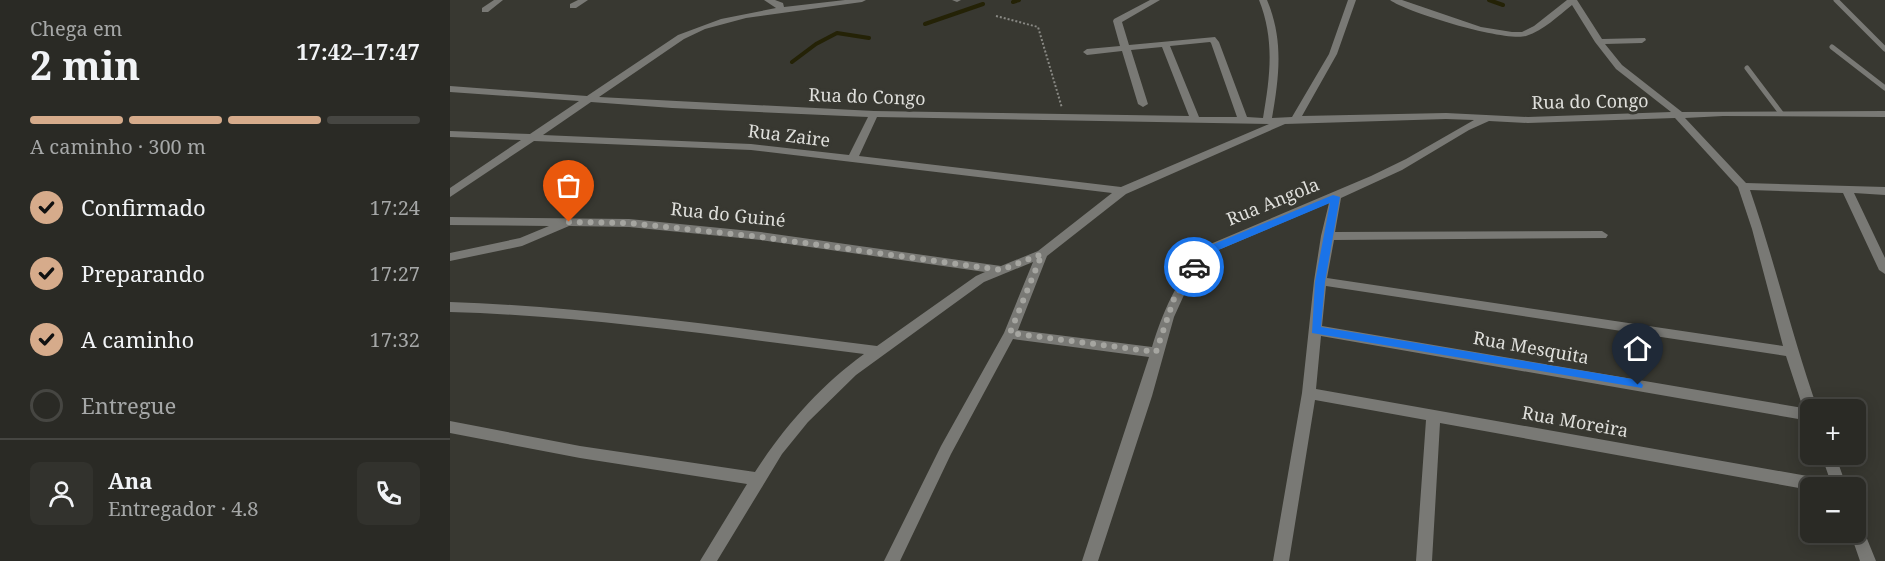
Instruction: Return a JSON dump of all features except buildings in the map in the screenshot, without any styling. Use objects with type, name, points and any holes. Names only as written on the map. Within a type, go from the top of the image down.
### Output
[{"type":"street","points":[[485,10],[499,0]]},
{"type":"street","points":[[573,6],[584,0]]},
{"type":"street","points":[[768,0],[780,5],[780,11]]},
{"type":"street","points":[[450,193],[681,38],[701,27],[729,18],[862,0]]},
{"type":"street","points":[[1143,104],[1118,20],[1156,0]]},
{"type":"street","points":[[1263,0],[1274,28],[1277,53],[1266,120]]},
{"type":"street","points":[[708,561],[757,479],[803,418],[851,371],[980,279],[1042,254],[1122,191],[1289,120],[1333,54],[1352,0]]},
{"type":"street","points":[[1394,0],[1495,32],[1516,35],[1545,23],[1572,0],[1599,42],[1619,67],[1680,116],[1743,186],[1758,229],[1791,352],[1807,399]]},
{"type":"street","points":[[1431,0],[1441,15]]},
{"type":"street","points":[[1087,52],[1212,39],[1243,120]]},
{"type":"street","points":[[1599,42],[1642,40]]},
{"type":"street","points":[[1165,44],[1195,119]]},
{"type":"street","points":[[450,98],[455,90]]},
{"type":"street","name":"Rua do Congo","points":[[455,90],[591,100],[874,114],[1065,118],[1289,120],[1490,117],[1528,120],[1781,113],[1885,114]]},
{"type":"street","points":[[852,160],[874,114]]},
{"type":"street","name":"Rua Angola","points":[[1090,561],[1146,394],[1156,352],[1174,299],[1185,277],[1212,248],[1336,197],[1401,166],[1460,130],[1490,117]]},
{"type":"street","name":"Rua Zaire","points":[[450,134],[751,147],[852,160],[1014,176],[1122,191]]},
{"type":"street","points":[[1743,186],[1885,190]]},
{"type":"street","points":[[1846,189],[1885,270]]},
{"type":"street","points":[[1281,561],[1309,393],[1320,282],[1336,197]]},
{"type":"street","name":"Rua do Guiné","points":[[450,221],[629,223],[761,237],[1001,270]]},
{"type":"street","points":[[450,257],[522,242],[569,222]]},
{"type":"street","points":[[1327,236],[1602,235]]},
{"type":"street","points":[[892,561],[946,450],[1010,333],[1042,254]]},
{"type":"street","points":[[1320,282],[1791,352]]},
{"type":"street","points":[[450,307],[515,308],[593,315],[879,351]]},
{"type":"street","name":"Rua Mesquita","points":[[1316,330],[1800,413]]},
{"type":"street","points":[[1010,333],[1156,352]]},
{"type":"street","name":"Rua Moreira","points":[[1309,393],[1800,482]]},
{"type":"street","points":[[1424,561],[1433,416]]},
{"type":"street","points":[[450,427],[580,452],[757,479]]},
{"type":"street","points":[[1861,543],[1868,561]]},
{"type":"lane","points":[[1836,0],[1885,49]]},
{"type":"lane","points":[[1832,47],[1885,88]]},
{"type":"lane","points":[[1747,68],[1781,113]]},
{"type":"path","points":[[996,16],[1038,27],[1065,118]]},
{"type":"waterway","points":[[1013,2],[1019,0]]},
{"type":"waterway","points":[[1489,0],[1503,5]]},
{"type":"waterway","points":[[925,24],[983,4]]},
{"type":"waterway","points":[[792,62],[816,44],[837,33],[869,38]]},
{"type":"way so far","points":[[569,222],[629,223],[761,237],[885,252],[1001,270],[1042,254],[1010,333],[1156,352],[1174,299],[1185,277],[1194,267]]},
{"type":"route","points":[[1194,267],[1212,248],[1336,197],[1320,282],[1316,330],[1638,385]]}]
